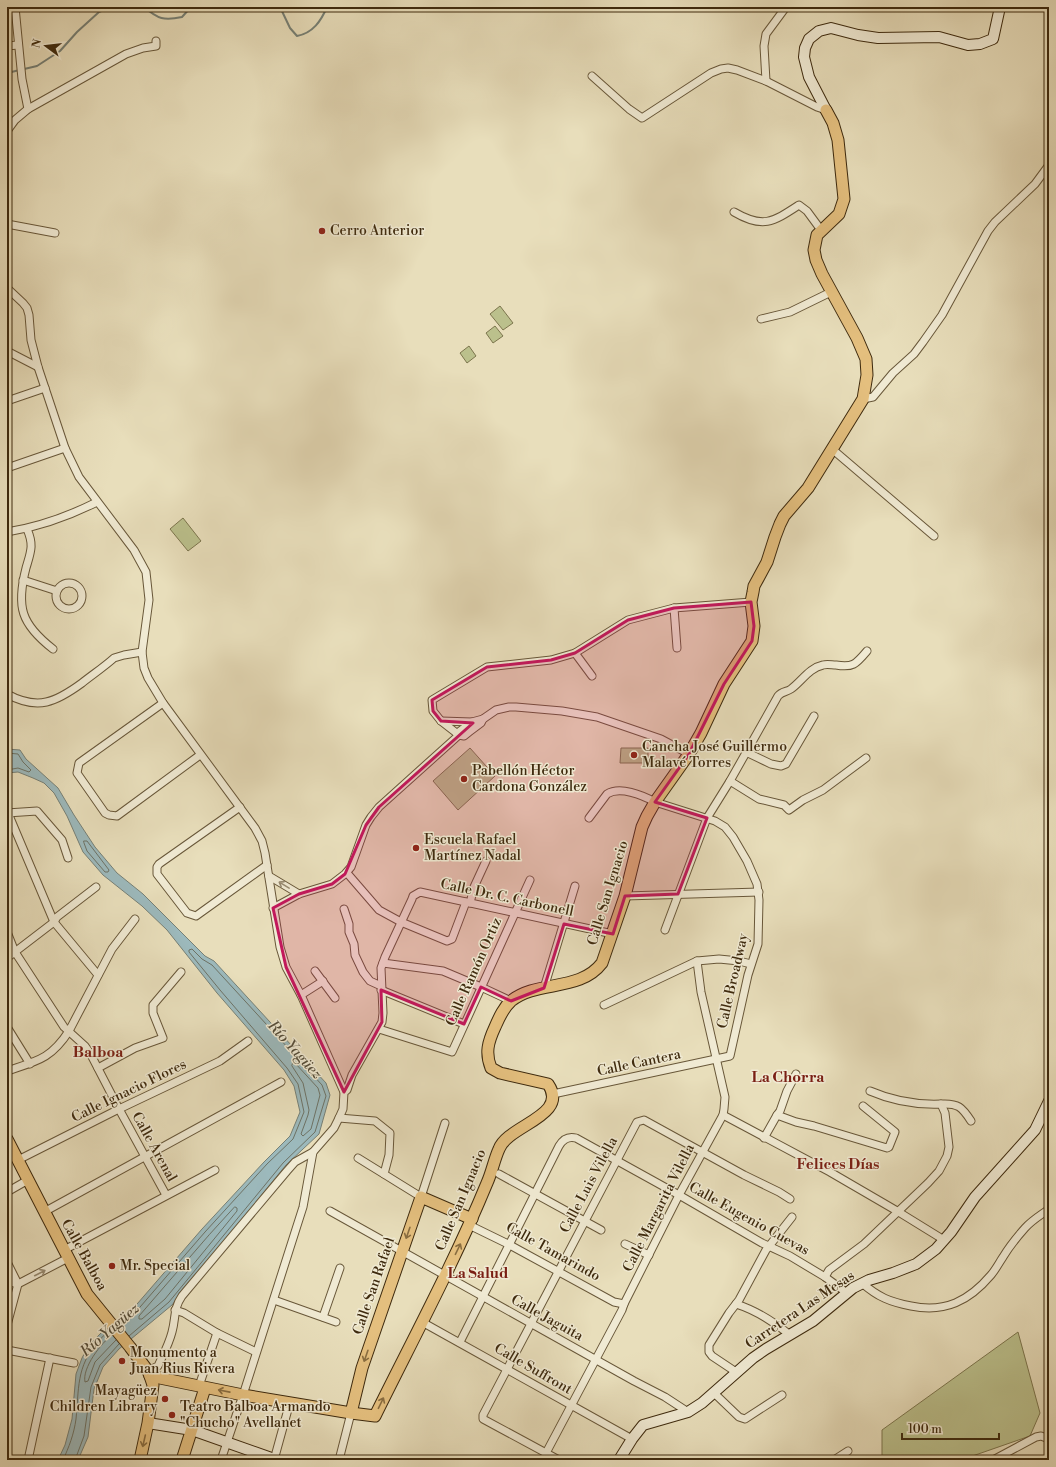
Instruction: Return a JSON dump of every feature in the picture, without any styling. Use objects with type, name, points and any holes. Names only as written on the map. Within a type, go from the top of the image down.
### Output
[{"type":"main road","points":[[826,110],[833,123],[838,140],[844,199],[839,214],[817,235],[814,250],[831,292],[840,305],[866,359],[867,375],[863,400]]},
{"type":"main road","name":"Calle San Ignacio","points":[[351,1413],[375,1416],[471,1222],[492,1172],[499,1147],[514,1133],[549,1108],[552,1102],[553,1094],[550,1087],[545,1083],[500,1073],[491,1068],[486,1058],[490,1036],[502,1011],[511,1001],[523,994],[577,980],[596,971],[602,962],[625,896],[642,828],[655,802],[689,754],[724,684],[752,641],[754,626],[752,602],[754,586],[767,562],[774,537],[784,516],[808,488],[863,400]]},
{"type":"main road","name":"Calle Balboa","points":[[7,1139],[87,1294],[149,1373]]},
{"type":"main road","name":"Calle Tamarindo","points":[[421,1196],[471,1222]]},
{"type":"main road","name":"Calle San Rafael","points":[[351,1413],[362,1368],[421,1196]]},
{"type":"main road","points":[[149,1373],[202,1387],[351,1413]]},
{"type":"main road","points":[[140,1460],[148,1423],[153,1385],[149,1373]]},
{"type":"main road","points":[[182,1460],[192,1430],[202,1387]]},
{"type":"street","points":[[14,7],[22,79],[28,109]]},
{"type":"street","points":[[766,81],[764,46],[766,34],[786,7]]},
{"type":"street","points":[[826,110],[810,76],[804,57],[805,48],[809,39],[819,31],[831,28],[858,35],[878,38],[939,37],[962,44],[976,45],[993,39],[1000,7]]},
{"type":"street","points":[[7,131],[15,120],[28,109],[126,54],[143,48],[156,46],[156,41]]},
{"type":"street","points":[[7,46],[18,45]]},
{"type":"street","points":[[592,76],[634,114],[642,118],[697,81],[721,69],[728,68],[766,81],[817,107],[826,110]]},
{"type":"street","points":[[863,400],[873,397],[893,373],[914,354],[942,315],[964,278],[988,231],[995,222],[1035,184],[1049,165]]},
{"type":"street","points":[[734,212],[752,221],[766,222],[781,217],[800,205],[807,211],[821,230]]},
{"type":"street","points":[[7,224],[55,234]]},
{"type":"street","points":[[7,288],[27,308],[31,340],[38,367],[65,448],[79,477],[134,550],[146,572],[149,600],[142,652],[144,668],[163,703],[200,755],[240,807],[262,841],[268,865],[273,908],[280,947],[286,967],[301,995],[344,1092],[343,1109],[334,1128],[313,1152],[295,1162],[182,1296],[175,1310],[172,1331],[166,1349],[158,1366],[149,1373]]},
{"type":"street","points":[[761,319],[790,312],[831,292]]},
{"type":"street","points":[[7,351],[38,367]]},
{"type":"street","points":[[7,401],[45,388]]},
{"type":"street","points":[[7,468],[65,448]]},
{"type":"street","points":[[832,449],[922,524],[934,536]]},
{"type":"street","points":[[7,532],[27,529],[83,509],[97,502]]},
{"type":"street","points":[[27,529],[31,539],[32,548],[23,580],[21,601],[26,620],[38,637],[54,649]]},
{"type":"street","points":[[23,580],[57,591]]},
{"type":"street","points":[[689,754],[661,738],[584,714],[508,707],[496,710],[483,719],[464,736],[460,735],[441,721],[433,711],[432,700],[488,667],[551,660],[575,653],[628,620],[674,608],[752,602]]},
{"type":"street","points":[[674,608],[677,648]]},
{"type":"street","points":[[665,930],[707,818],[730,781],[778,696],[782,692],[791,689],[806,675],[819,667],[824,665],[852,666],[857,664],[867,651]]},
{"type":"street","points":[[7,694],[25,701],[39,703],[54,700],[64,695],[114,658],[142,652]]},
{"type":"street","points":[[575,653],[592,676]]},
{"type":"street","points":[[163,703],[79,763],[77,773],[105,813],[116,816],[200,755]]},
{"type":"street","points":[[746,752],[771,764],[781,766],[786,764],[814,716]]},
{"type":"street","points":[[441,721],[472,722],[483,719]]},
{"type":"street","points":[[273,908],[299,894],[332,884],[347,873],[351,867],[366,825],[375,812],[460,735],[460,731],[472,722]]},
{"type":"street","points":[[730,781],[759,799],[784,805],[789,810],[803,800],[823,790],[866,758]]},
{"type":"street","name":"Calle Broadway","points":[[589,818],[604,797],[614,791],[645,797],[655,802],[707,818],[721,824],[729,831],[747,861],[759,892],[758,936],[756,950],[751,964],[730,1056]]},
{"type":"street","points":[[240,807],[159,864],[157,867],[157,874],[187,913],[196,916],[268,865]]},
{"type":"street","points":[[68,858],[62,840],[37,811],[7,813],[54,922],[98,975]]},
{"type":"street","points":[[347,873],[374,906],[401,922],[447,941],[452,938],[486,861]]},
{"type":"street","points":[[269,876],[299,894]]},
{"type":"street","name":"Calle Ramón Ortiz","points":[[379,1029],[452,1052],[530,880]]},
{"type":"street","points":[[544,988],[575,886]]},
{"type":"street","points":[[7,958],[96,887]]},
{"type":"street","name":"Calle Dr. C. Carbonell","points":[[401,922],[414,896],[420,892],[613,934]]},
{"type":"street","points":[[625,896],[759,892]]},
{"type":"street","points":[[344,909],[349,924],[349,932],[354,944],[355,954],[362,972],[370,981],[381,988],[464,1024]]},
{"type":"street","points":[[7,1071],[30,1064],[45,1057],[56,1049],[69,1031],[112,949],[135,919]]},
{"type":"street","points":[[344,1092],[347,1090],[352,1075],[379,1029],[383,1013],[381,988],[382,963],[401,922]]},
{"type":"street","name":"Calle Arenal","points":[[7,932],[15,952],[64,1027],[85,1046],[166,1195]]},
{"type":"street","points":[[604,1005],[697,961],[720,959],[751,964]]},
{"type":"street","name":"Calle Margarita Vilella","points":[[546,1453],[622,1310],[702,1151],[723,1115],[725,1097],[702,992],[697,961]]},
{"type":"street","points":[[382,963],[443,971],[511,1001]]},
{"type":"street","points":[[316,971],[335,998]]},
{"type":"street","points":[[98,1068],[135,1048],[163,1038],[153,1013],[153,1005],[180,972]]},
{"type":"street","points":[[301,995],[323,981]]},
{"type":"street","points":[[7,1027],[30,1064]]},
{"type":"street","name":"Calle Ignacio Flores","points":[[18,1160],[119,1109],[220,1061],[248,1041]]},
{"type":"street","name":"Calle Cantera","points":[[553,1094],[730,1056]]},
{"type":"street","points":[[764,1138],[780,1111],[787,1091],[796,1074]]},
{"type":"street","points":[[44,1212],[281,1082]]},
{"type":"street","points":[[870,1091],[892,1100],[914,1104],[953,1104],[958,1106],[971,1120]]},
{"type":"street","name":"Carretera Las Mesas","points":[[619,1460],[643,1425],[688,1412],[702,1403],[736,1372],[766,1348],[813,1321],[847,1292],[862,1283],[916,1264],[924,1259],[944,1240],[974,1197],[1035,1130],[1049,1101]]},
{"type":"street","points":[[825,1277],[829,1270],[864,1244],[931,1180],[939,1170],[947,1156],[949,1147],[949,1138],[944,1110],[941,1104]]},
{"type":"street","points":[[777,1115],[796,1122],[887,1148],[889,1147],[895,1132],[863,1106]]},
{"type":"street","points":[[723,1115],[830,1172],[898,1211],[944,1240]]},
{"type":"street","points":[[339,1118],[375,1121],[390,1133],[389,1155],[384,1174]]},
{"type":"street","name":"Calle Luis Vilella","points":[[546,1453],[483,1419],[482,1415],[508,1369],[637,1122],[644,1120],[702,1151]]},
{"type":"street","name":"Calle San Rafael","points":[[421,1196],[445,1123]]},
{"type":"street","name":"Calle Eugenio Cuevas","points":[[535,1193],[562,1141],[566,1138],[573,1138],[616,1160],[762,1243],[790,1256],[847,1292]]},
{"type":"street","points":[[702,1151],[790,1199]]},
{"type":"street","points":[[221,1460],[303,1207],[313,1152]]},
{"type":"street","name":"Calle Tamarindo","points":[[358,1158],[421,1196]]},
{"type":"street","points":[[7,1281],[18,1284],[166,1195],[215,1170]]},
{"type":"street","points":[[499,1174],[601,1230]]},
{"type":"street","points":[[7,1192],[28,1180]]},
{"type":"street","points":[[460,1342],[535,1193]]},
{"type":"street","points":[[862,1283],[880,1297],[904,1305],[920,1308],[931,1308],[948,1307],[956,1304],[972,1293],[991,1275],[1003,1256],[1026,1227],[1049,1209]]},
{"type":"street","name":"Calle Jaguita","points":[[330,1211],[531,1324],[665,1397],[688,1412]]},
{"type":"street","points":[[736,1372],[710,1354],[709,1345],[739,1300],[752,1273],[769,1246],[792,1217]]},
{"type":"street","name":"Calle Tamarindo","points":[[471,1222],[558,1272],[614,1302],[624,1304]]},
{"type":"street","points":[[625,1244],[649,1255]]},
{"type":"street","points":[[7,1262],[18,1284],[7,1325]]},
{"type":"street","points":[[323,1318],[340,1268]]},
{"type":"street","points":[[274,1300],[336,1322]]},
{"type":"street","points":[[736,1304],[745,1307],[779,1326],[790,1335]]},
{"type":"street","points":[[175,1310],[184,1313],[217,1333],[256,1352]]},
{"type":"street","name":"Calle Suffront","points":[[422,1322],[632,1439]]},
{"type":"street","points":[[202,1387],[217,1333]]},
{"type":"street","points":[[7,1350],[74,1362]]},
{"type":"street","points":[[28,1460],[50,1358]]},
{"type":"street","points":[[714,1392],[739,1417],[745,1419],[782,1395]]},
{"type":"street","points":[[148,1423],[192,1430],[275,1460],[290,1402]]},
{"type":"street","name":"Calle San Rafael","points":[[339,1460],[351,1413]]},
{"type":"street","points":[[993,1460],[1036,1437],[1041,1436],[1049,1439]]},
{"type":"street","points":[[834,1460],[848,1451]]},
{"type":"street","points":[[546,1453],[559,1460]]},
{"type":"highlighted area","points":[[751,602],[754,626],[752,641],[724,684],[689,754],[655,802],[707,818],[678,894],[625,896],[613,934],[564,924],[544,988],[511,1001],[481,987],[464,1024],[381,990],[382,1022],[344,1092],[286,967],[273,908],[299,894],[332,884],[345,874],[366,825],[379,807],[473,723],[441,721],[433,711],[432,700],[487,667],[551,660],[575,653],[628,620],[674,608]]},
{"type":"green space","points":[[500,306],[513,323],[503,330],[490,314]]},
{"type":"green space","points":[[495,326],[503,336],[493,343],[486,333]]},
{"type":"green space","points":[[469,346],[476,356],[467,363],[460,353]]},
{"type":"green space","points":[[183,518],[201,541],[188,551],[170,529]]},
{"type":"green space","name":"Pabellón Héctor Cardona González","points":[[470,748],[495,776],[458,810],[433,781]]},
{"type":"green space","name":"Cancha José Guillermo Malavé Torres","points":[[621,748],[648,748],[648,763],[620,763]]},
{"type":"green space","points":[[1018,1332],[1040,1413],[1030,1436],[961,1460],[882,1460],[882,1430]]},
{"type":"water","name":"Río Yagüez","points":[[7,749],[20,750],[26,759],[58,788],[95,847],[117,873],[143,894],[205,956],[214,961],[326,1083],[330,1095],[319,1134],[286,1165],[172,1305],[119,1349],[103,1367],[94,1389],[88,1437],[78,1460],[58,1460],[65,1445],[72,1419],[76,1374],[89,1345],[104,1330],[131,1311],[202,1229],[290,1136],[300,1112],[294,1086],[284,1070],[217,993],[167,930],[142,906],[103,875],[83,852],[67,816],[54,793],[44,783],[33,778],[18,772],[7,773]]},
{"type":"waterway","points":[[7,73],[37,66],[60,51],[77,32],[99,12],[106,9],[119,7]]},
{"type":"waterway","points":[[144,7],[153,14],[166,19],[182,17],[191,7]]},
{"type":"waterway","points":[[280,7],[290,28],[297,36],[308,32],[316,26],[327,7]]},
{"type":"place","name":"Cerro Anterior","points":[[322,231]]},
{"type":"place","name":"Cancha José Guillermo Malavé Torres","points":[[634,755]]},
{"type":"place","name":"Pabellón Héctor Cardona González","points":[[464,779]]},
{"type":"place","name":"Escuela Rafael Martínez Nadal","points":[[416,848]]},
{"type":"place","name":"Mr. Special","points":[[112,1266]]},
{"type":"place","name":"Monumento a Juan Rius Rivera","points":[[122,1361]]},
{"type":"place","name":"Mayagüez Children Library","points":[[165,1399]]},
{"type":"place","name":"Teatro Balboa Armando \"Chucho\" Avellanet","points":[[172,1415]]},
{"type":"district","name":"Balboa","points":[[98,1052]]},
{"type":"district","name":"La Chorra","points":[[788,1077]]},
{"type":"district","name":"Felices Días","points":[[838,1164]]},
{"type":"district","name":"La Salud","points":[[478,1273]]}]
